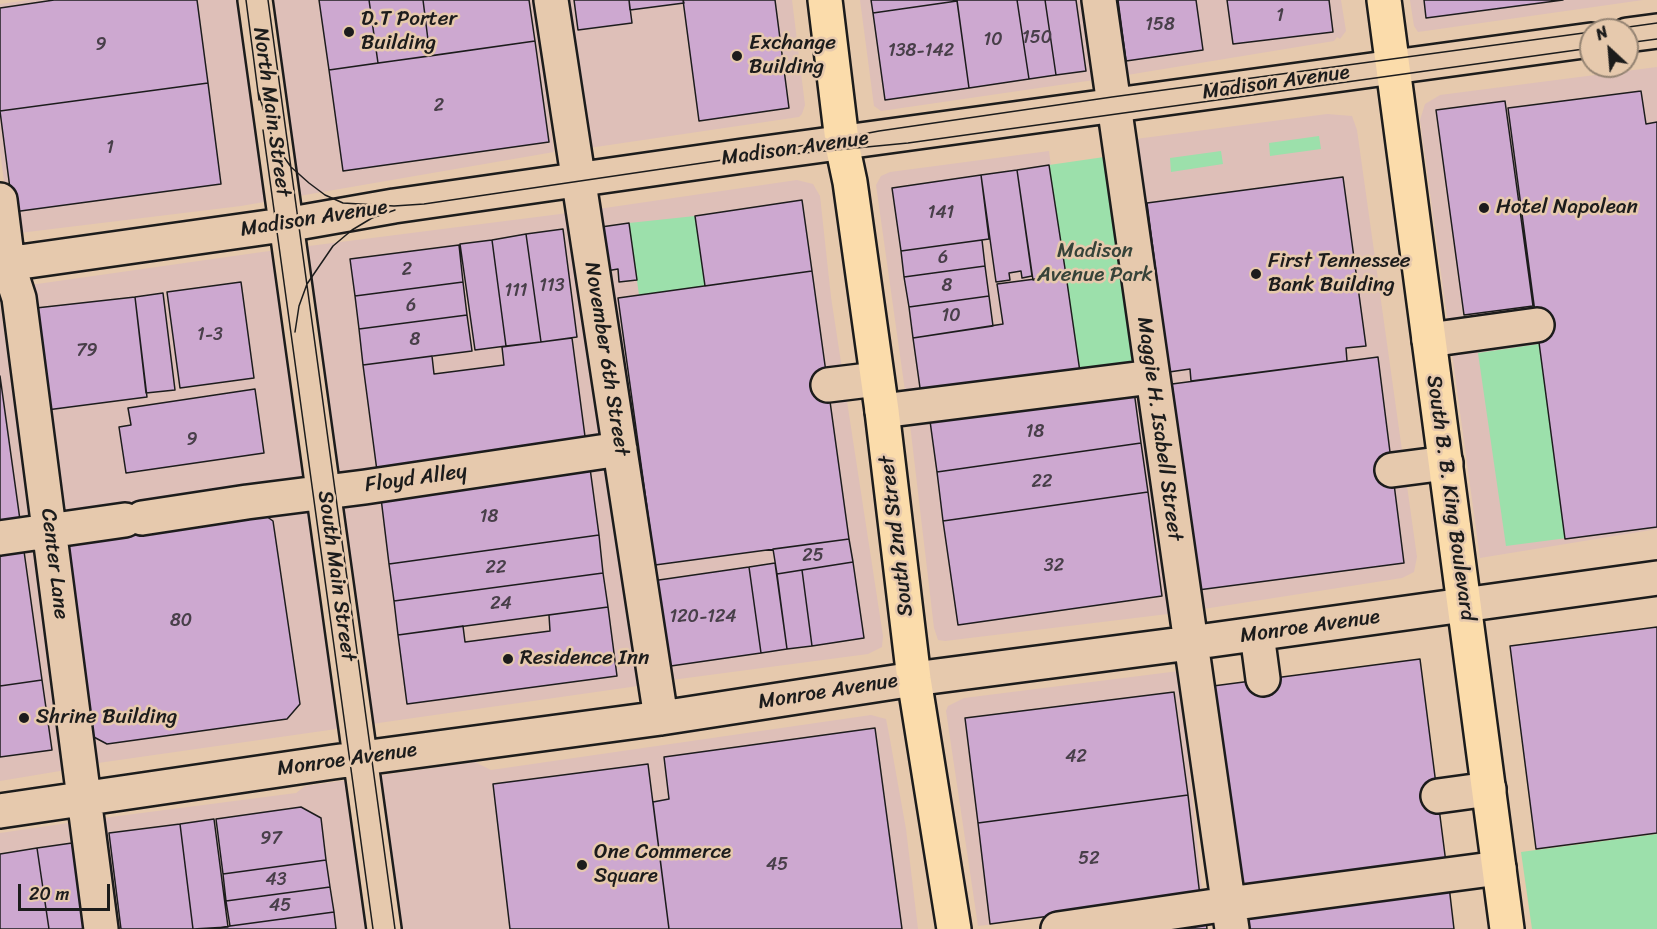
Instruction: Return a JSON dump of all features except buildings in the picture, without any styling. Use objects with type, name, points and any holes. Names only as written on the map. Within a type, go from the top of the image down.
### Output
[{"type":"main road","name":"South 2nd Street","points":[[825,0],[843,143],[882,411],[914,679],[954,929]]},
{"type":"main road","name":"South B. B. King Boulevard","points":[[1384,0],[1507,929]]},
{"type":"street","name":"North Main Street","points":[[255,0],[287,224]]},
{"type":"street","name":"November 6th Street","points":[[551,0],[661,718]]},
{"type":"street","name":"Maggie H. Isabell Street","points":[[1099,0],[1230,916]]},
{"type":"street","points":[[1639,33],[1657,31]]},
{"type":"street","name":"Madison Avenue","points":[[4,264],[579,180],[1579,42]]},
{"type":"street","name":"Center Lane","points":[[0,200],[4,264],[19,298],[101,929]]},
{"type":"street","name":"South Main Street","points":[[287,224],[384,929]]},
{"type":"street","points":[[1429,340],[1537,325]]},
{"type":"street","points":[[882,411],[1152,376]]},
{"type":"street","points":[[828,385],[877,379]]},
{"type":"street","name":"Floyd Alley","points":[[0,538],[620,449]]},
{"type":"street","points":[[1392,471],[1446,463]]},
{"type":"street","name":"Monroe Avenue","points":[[0,811],[361,758],[661,718],[914,679],[1190,644],[1657,578]]},
{"type":"street","points":[[1257,634],[1263,680]]},
{"type":"street","points":[[1438,796],[1489,789]]},
{"type":"street","points":[[1058,929],[1230,916],[1499,868]]},
{"type":"shaded area","points":[[30,0],[534,0],[554,152],[241,206],[11,234],[0,151],[0,4]]},
{"type":"shaded area","points":[[561,0],[792,0],[805,105],[802,114],[799,117],[582,149]]},
{"type":"shaded area","points":[[860,0],[1084,0],[1094,80],[881,111],[874,106]]},
{"type":"shaded area","points":[[1109,0],[1341,0],[1346,31],[1340,39],[1337,37],[1334,41],[1121,76]]},
{"type":"shaded area","points":[[1410,0],[1643,0],[1418,32],[1414,26]]},
{"type":"shaded area","points":[[1657,67],[1657,529],[1480,558],[1420,120],[1425,104],[1440,95],[1579,77],[1639,78],[1639,69]]},
{"type":"shaded area","points":[[1327,114],[1352,116],[1357,130],[1417,557],[1414,572],[1402,578],[1197,610],[1128,140]]},
{"type":"shaded area","points":[[1049,151],[1079,375],[906,398],[876,185],[881,176],[890,172]]},
{"type":"shaded area","points":[[797,180],[813,184],[820,196],[831,297],[883,636],[882,647],[868,654],[664,681],[591,210]]},
{"type":"shaded area","points":[[576,212],[638,686],[91,764],[23,286],[262,252]]},
{"type":"shaded area","points":[[0,303],[31,522],[0,526]]},
{"type":"shaded area","points":[[1143,385],[1168,614],[938,640],[934,628],[909,416]]},
{"type":"shaded area","points":[[32,540],[66,770],[0,781],[0,545]]},
{"type":"shaded area","points":[[1179,671],[1203,899],[978,926],[946,711],[948,706],[964,698]]},
{"type":"shaded area","points":[[871,715],[886,719],[906,829],[918,929],[117,929],[103,818],[296,793],[305,786],[475,762],[491,770]]},
{"type":"shaded area","points":[[75,822],[89,929],[0,929],[0,833]]},
{"type":"green space","points":[[1319,136],[1321,149],[1270,156],[1269,143]]},
{"type":"green space","points":[[1221,151],[1223,164],[1171,172],[1170,158]]},
{"type":"green space","name":"Madison Avenue Park","points":[[1111,156],[1141,364],[1080,372],[1049,165]]},
{"type":"green space","points":[[695,216],[705,286],[639,295],[629,223]]},
{"type":"green space","points":[[1539,344],[1567,538],[1506,546],[1478,353]]},
{"type":"green space","points":[[1657,834],[1657,929],[1532,929],[1521,852]]},
{"type":"tram line","points":[[246,0],[259,100]]},
{"type":"tram line","points":[[268,0],[395,929]]},
{"type":"tram line","points":[[1639,26],[1657,23]]},
{"type":"tram line","points":[[258,92],[274,143],[291,167],[309,183],[325,195],[343,203],[394,206],[424,204],[743,157],[879,131],[1112,97],[1579,34]]},
{"type":"tram line","points":[[1639,41],[1657,39]]},
{"type":"tram line","points":[[794,154],[908,143],[1579,50]]},
{"type":"tram line","points":[[263,130],[373,929]]},
{"type":"tram line","points":[[295,332],[299,306],[307,284],[333,246],[352,230],[372,218],[395,210]]},
{"type":"place","name":"D.T Porter Building","points":[[349,32]]},
{"type":"place","name":"Exchange Building","points":[[737,56]]},
{"type":"place","name":"Hotel Napolean","points":[[1484,208]]},
{"type":"place","name":"First Tennessee Bank Building","points":[[1256,274]]},
{"type":"place","name":"Residence Inn","points":[[508,659]]},
{"type":"place","name":"Shrine Building","points":[[24,718]]},
{"type":"place","name":"One Commerce Square","points":[[582,865]]}]
